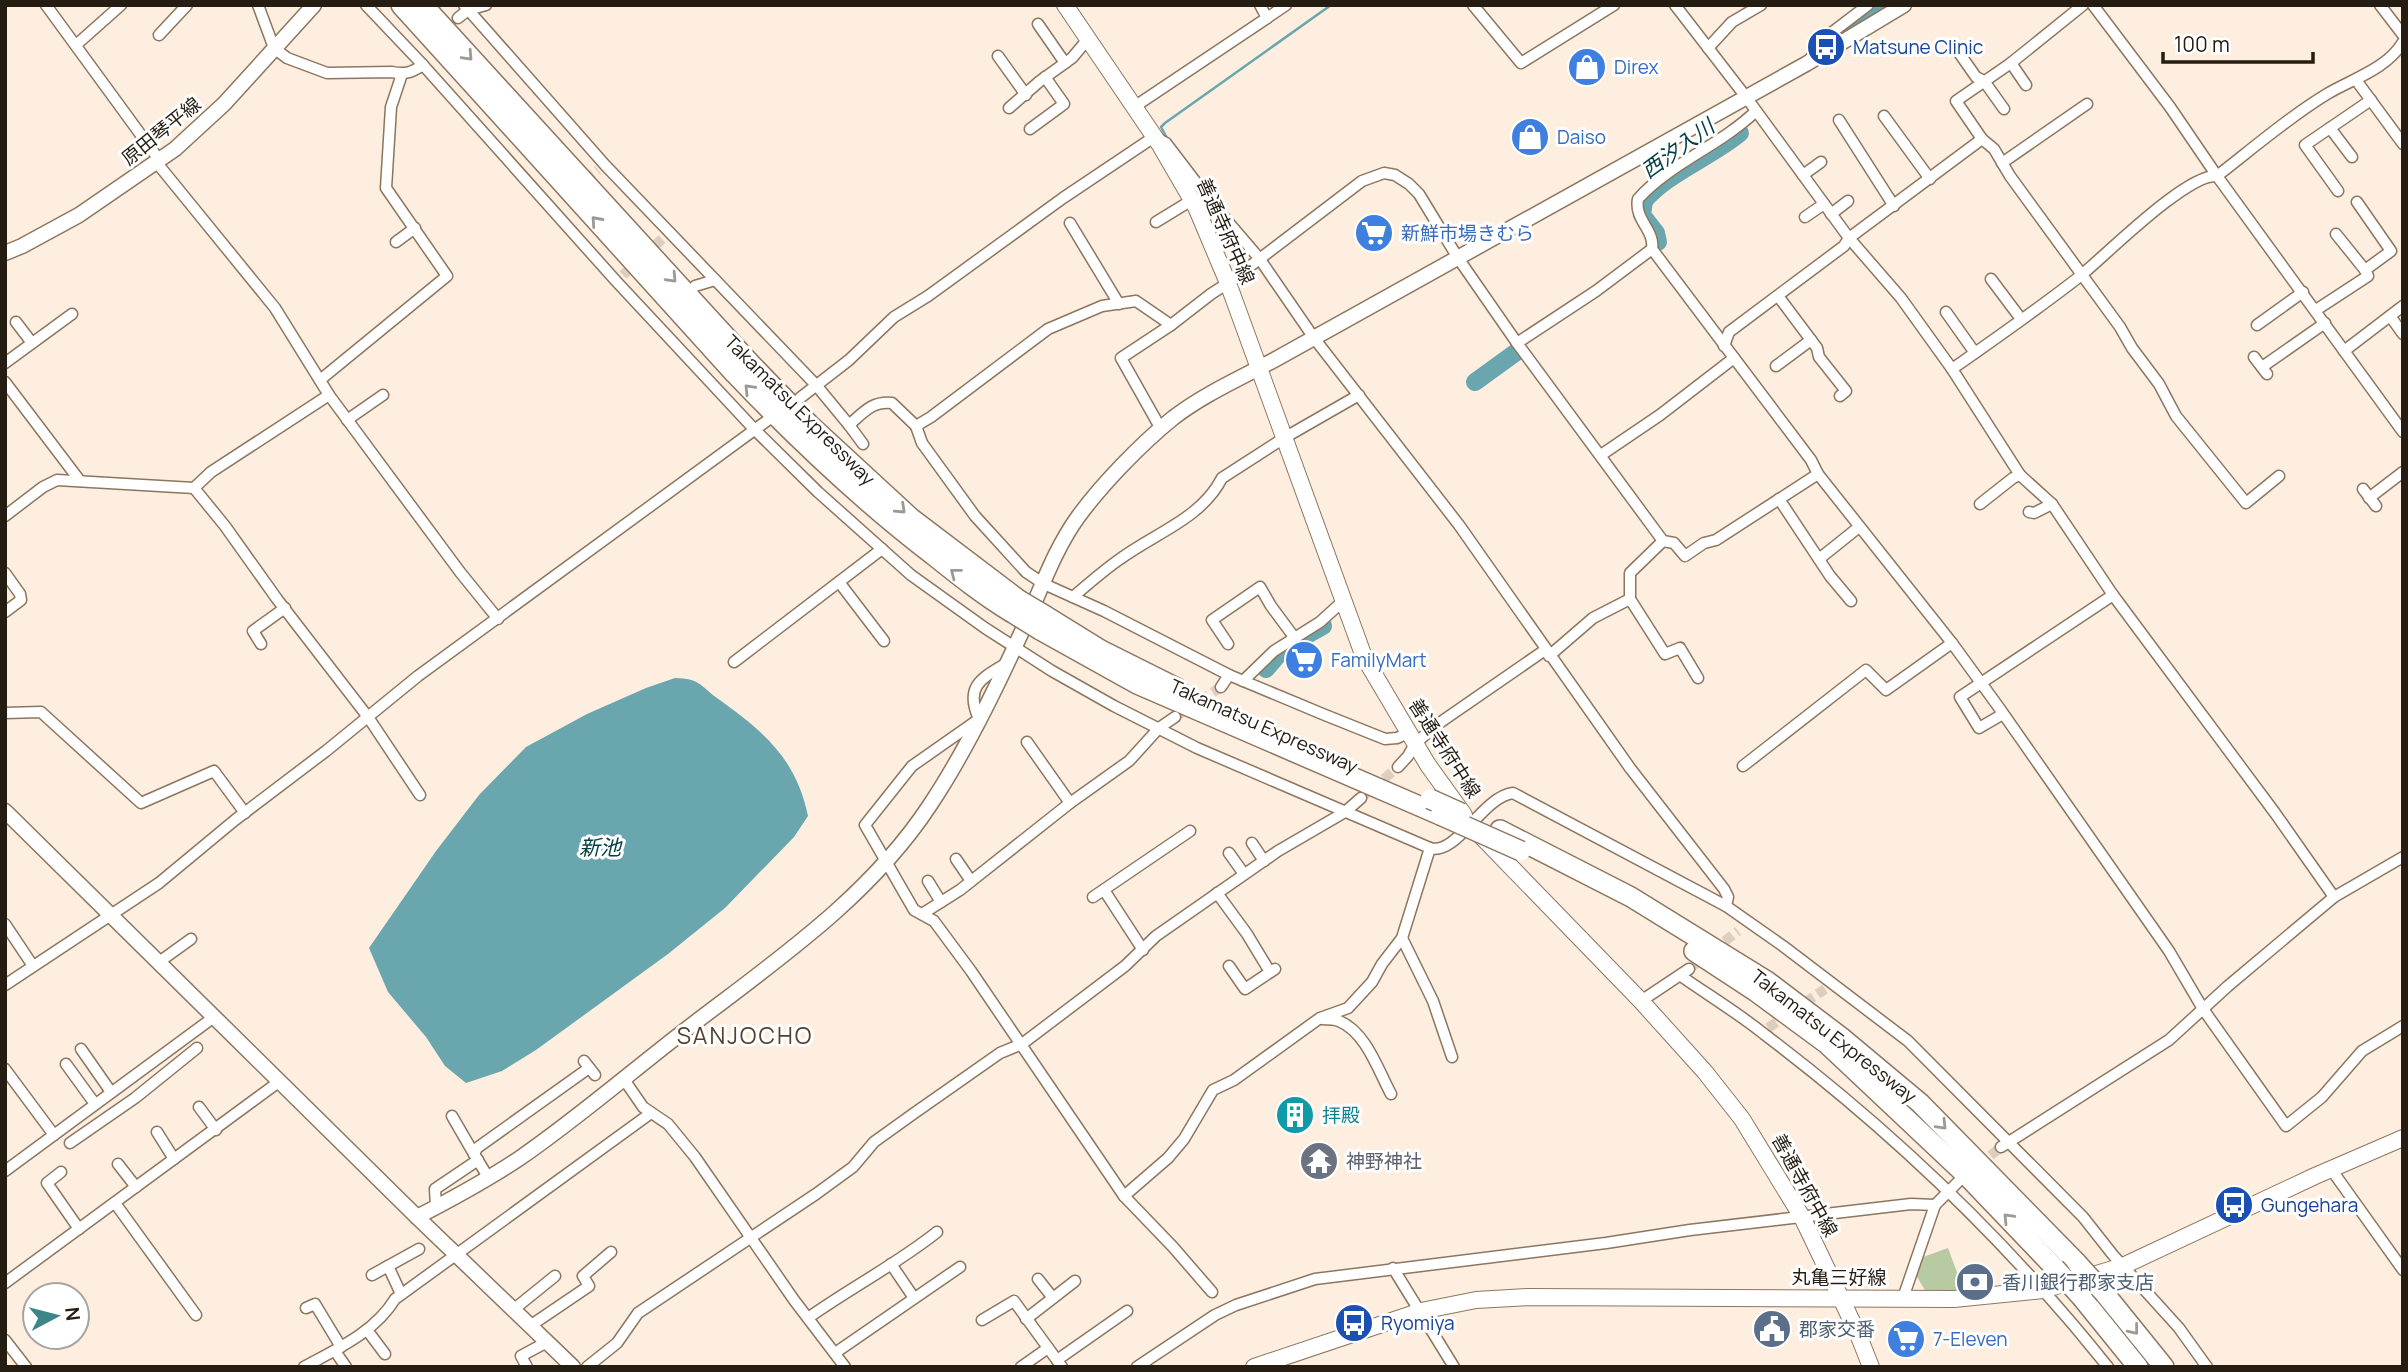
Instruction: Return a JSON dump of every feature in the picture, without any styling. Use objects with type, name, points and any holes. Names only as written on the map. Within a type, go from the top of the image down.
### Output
[{"type":"highway","name":"Takamatsu Expressway","points":[[401,5],[716,354],[789,430],[855,493],[900,530],[986,596],[1015,606],[1043,623],[1220,710],[1435,807],[1521,851],[1625,906],[1755,991],[1827,1044],[1965,1174],[2083,1299],[2138,1367]]},
{"type":"highway","name":"Takamatsu Expressway","points":[[423,5],[809,424],[911,518],[1004,591],[1015,606]]},
{"type":"highway","name":"Takamatsu Expressway","points":[[1435,807],[1500,830],[1631,897],[1778,989],[1841,1037],[1920,1103],[2077,1263],[2164,1367]]},
{"type":"main road","name":"善通寺府中線","points":[[1065,5],[1154,136],[1192,200],[1214,245],[1342,602],[1364,657],[1411,738],[1471,824],[1540,899],[1641,1001],[1706,1072],[1742,1119],[1802,1217],[1871,1367]]},
{"type":"main road","name":"丸亀三好線","points":[[1254,1367],[1421,1311],[1476,1300],[1954,1299],[2043,1290],[2123,1266],[2330,1169],[2403,1138]]},
{"type":"street","points":[[46,5],[158,162],[275,308],[329,395],[498,619]]},
{"type":"street","points":[[76,45],[121,5]]},
{"type":"street","points":[[159,35],[187,5]]},
{"type":"street","points":[[258,5],[274,48],[287,58],[327,73],[411,73],[425,47]]},
{"type":"street","name":"原田琴平線","points":[[6,250],[79,215],[158,162],[202,126],[314,5]]},
{"type":"street","points":[[366,5],[552,209],[647,307],[755,429],[818,492],[911,575],[985,628],[1074,684],[1197,748],[1430,848],[1435,850],[1448,846],[1496,798],[1513,793],[1726,906],[1828,986],[1908,1041],[2005,1145],[2083,1217],[2179,1328],[2202,1365]]},
{"type":"street","points":[[458,18],[466,7],[486,5]]},
{"type":"street","points":[[1260,5],[1268,18]]},
{"type":"street","points":[[1134,107],[1286,5]]},
{"type":"street","points":[[1473,5],[1521,62],[1614,5]]},
{"type":"street","points":[[1708,48],[1732,22],[1761,5]]},
{"type":"street","points":[[1806,64],[1826,37],[1868,5]]},
{"type":"street","points":[[417,1217],[521,1157],[810,934],[886,861],[930,806],[979,719],[1016,646],[1056,555],[1077,518],[1125,462],[1161,429],[1190,407],[1237,378],[1314,338],[1806,64],[1883,11],[1904,5]]},
{"type":"street","points":[[2083,5],[1956,101],[1982,139],[1994,149],[2159,384],[2176,416],[2246,503],[2279,476]]},
{"type":"street","points":[[2093,5],[2170,107],[2403,432]]},
{"type":"street","points":[[2380,5],[2403,35]]},
{"type":"street","points":[[1678,6],[1849,239],[1901,298],[1952,369],[2020,475],[2052,505],[2113,595],[2334,897]]},
{"type":"street","points":[[466,7],[601,167],[665,236],[715,280],[816,385],[863,444]]},
{"type":"street","points":[[1038,24],[1065,63]]},
{"type":"street","points":[[1009,108],[1072,58],[1088,39]]},
{"type":"street","points":[[1952,369],[2081,275],[2137,225],[2169,201],[2208,175],[2217,176],[2327,94],[2356,80],[2398,50],[2402,44]]},
{"type":"street","points":[[1955,47],[2004,109]]},
{"type":"street","points":[[998,55],[1026,94]]},
{"type":"street","points":[[2011,62],[2026,85]]},
{"type":"street","points":[[320,380],[447,276],[386,188],[391,107],[402,74]]},
{"type":"street","points":[[1030,130],[1064,104],[1045,77]]},
{"type":"street","points":[[2356,80],[2403,144]]},
{"type":"street","points":[[2338,191],[2305,145],[2371,100]]},
{"type":"street","points":[[2003,163],[2055,120],[2087,104]]},
{"type":"street","points":[[1756,111],[1738,129],[1645,191],[1638,199],[1638,215],[1652,237],[1652,249],[1811,460],[1818,474],[1952,643],[2169,951],[2203,1009],[2286,1126],[2322,1097],[2361,1051],[2403,1026]]},
{"type":"street","points":[[1884,116],[1930,179]]},
{"type":"street","points":[[1839,120],[1894,206]]},
{"type":"street","points":[[2330,128],[2352,157]]},
{"type":"street","points":[[800,398],[849,360],[894,317],[929,296],[1063,198],[1154,136],[1166,143],[1211,202],[1259,258],[1314,338],[1460,525],[1630,768],[1724,889],[1728,897],[1726,906]]},
{"type":"street","points":[[1724,346],[1729,332],[1982,139]]},
{"type":"street","points":[[1802,175],[1821,162]]},
{"type":"street","points":[[1161,429],[1121,358],[1171,326],[1362,181],[1384,173],[1409,184],[1419,194],[1458,258],[1517,343],[1663,541],[1674,543],[1685,556],[1704,542],[1716,540],[1818,474]]},
{"type":"street","points":[[552,209],[562,200]]},
{"type":"street","points":[[1156,222],[1192,200]]},
{"type":"street","points":[[1831,214],[1848,201]]},
{"type":"street","points":[[2357,202],[2391,251],[2365,270]]},
{"type":"street","points":[[1805,217],[1824,204]]},
{"type":"street","points":[[1070,223],[1119,304]]},
{"type":"street","points":[[396,242],[415,228]]},
{"type":"street","points":[[2316,310],[2368,276],[2336,234]]},
{"type":"street","points":[[1517,343],[1596,291],[1652,249]]},
{"type":"street","points":[[1991,279],[2021,319]]},
{"type":"street","points":[[695,286],[715,280]]},
{"type":"street","points":[[2257,325],[2303,292]]},
{"type":"street","points":[[1778,296],[1817,348],[1819,357],[1846,391],[1840,396]]},
{"type":"street","points":[[916,426],[1048,329],[1102,306],[1136,302],[1171,326]]},
{"type":"street","points":[[2344,351],[2403,306]]},
{"type":"street","points":[[1946,312],[1975,353]]},
{"type":"street","points":[[5,363],[72,314]]},
{"type":"street","points":[[2390,316],[2403,334]]},
{"type":"street","points":[[16,322],[32,343]]},
{"type":"street","points":[[2254,357],[2264,371],[2325,323]]},
{"type":"street","points":[[1776,367],[1811,340]]},
{"type":"street","points":[[1601,455],[1660,415],[1734,358]]},
{"type":"street","points":[[5,382],[80,481]]},
{"type":"street","points":[[5,516],[43,487],[57,480],[194,488],[211,472],[329,395]]},
{"type":"street","points":[[347,420],[383,395]]},
{"type":"street","points":[[1073,597],[1121,558],[1197,510],[1222,478],[1359,395]]},
{"type":"street","points":[[849,425],[878,402],[892,403],[916,426],[922,443],[975,516],[1026,572],[1044,584],[1229,675],[1385,739],[1411,738],[1435,726],[1547,653],[1593,618],[1630,599]]},
{"type":"street","points":[[5,985],[159,883],[418,676],[768,420]]},
{"type":"street","points":[[2369,498],[2403,472]]},
{"type":"street","points":[[1980,505],[2020,475]]},
{"type":"street","points":[[194,488],[368,717],[421,795]]},
{"type":"street","points":[[1779,499],[1830,576],[1852,601]]},
{"type":"street","points":[[2029,512],[2034,513],[2052,505]]},
{"type":"street","points":[[1819,559],[1859,527]]},
{"type":"street","points":[[1663,541],[1630,573],[1630,599],[1665,654],[1679,648],[1698,678]]},
{"type":"street","points":[[734,662],[882,549]]},
{"type":"street","points":[[5,573],[20,594],[21,600],[5,612]]},
{"type":"street","points":[[839,582],[884,641]]},
{"type":"street","points":[[1228,644],[1212,620],[1260,587],[1270,606],[1294,637]]},
{"type":"street","points":[[2003,714],[1979,728],[1960,697],[2113,595]]},
{"type":"street","points":[[1243,681],[1274,651],[1320,622],[1342,602]]},
{"type":"street","points":[[261,644],[253,631],[285,608]]},
{"type":"street","points":[[1743,766],[1866,670],[1886,690],[1952,643]]},
{"type":"street","points":[[1220,687],[1229,675]]},
{"type":"street","points":[[5,712],[41,712],[141,803],[215,771],[245,813]]},
{"type":"street","points":[[922,914],[971,881],[1070,803],[1129,761],[1159,728],[1175,717]]},
{"type":"street","points":[[979,719],[912,766],[865,825],[914,910],[934,921],[1124,1196],[1212,1292]]},
{"type":"street","points":[[1398,767],[1408,756],[1411,738]]},
{"type":"street","points":[[1027,742],[1070,803]]},
{"type":"street","points":[[587,1367],[617,1343],[638,1313],[853,1167],[874,1142],[913,1114],[1000,1054],[1022,1045],[1125,966],[1156,936],[1244,874],[1345,812],[1361,798]]},
{"type":"street","points":[[5,811],[573,1367]]},
{"type":"street","points":[[1093,897],[1190,831]]},
{"type":"street","points":[[1252,843],[1264,861]]},
{"type":"street","points":[[1124,1196],[1168,1158],[1184,1139],[1213,1090],[1234,1080],[1320,1018],[1348,1008],[1372,982],[1402,938],[1430,848]]},
{"type":"street","points":[[1229,853],[1244,874]]},
{"type":"street","points":[[2005,1145],[2169,1040],[2334,897],[2402,858]]},
{"type":"street","points":[[956,859],[971,881]]},
{"type":"street","points":[[928,881],[941,902]]},
{"type":"street","points":[[1104,890],[1143,950]]},
{"type":"street","points":[[1217,893],[1273,970],[1245,989],[1230,966]]},
{"type":"street","points":[[1738,931],[1749,922]]},
{"type":"street","points":[[5,924],[33,966]]},
{"type":"street","points":[[1402,938],[1433,1001],[1452,1057]]},
{"type":"street","points":[[159,962],[191,939]]},
{"type":"street","points":[[1641,1001],[1685,973],[1765,1030],[1859,1109],[1947,1191],[2043,1290],[2108,1367]]},
{"type":"street","points":[[5,1171],[214,1017]]},
{"type":"street","points":[[1320,1018],[1339,1021],[1358,1035],[1391,1094]]},
{"type":"street","points":[[70,1143],[135,1098],[197,1048]]},
{"type":"street","points":[[81,1049],[111,1093]]},
{"type":"street","points":[[66,1064],[95,1104]]},
{"type":"street","points":[[436,1207],[435,1189],[476,1157],[477,1148],[589,1068]]},
{"type":"street","points":[[5,1069],[54,1135]]},
{"type":"street","points":[[623,1078],[643,1107],[668,1124],[695,1157],[750,1239],[845,1367]]},
{"type":"street","points":[[5,1283],[280,1081]]},
{"type":"street","points":[[123,1083],[135,1098]]},
{"type":"street","points":[[199,1107],[216,1130]]},
{"type":"street","points":[[305,1367],[367,1330],[384,1317],[401,1294],[651,1113]]},
{"type":"street","points":[[452,1116],[488,1177]]},
{"type":"street","points":[[157,1132],[174,1159]]},
{"type":"street","points":[[118,1164],[136,1187]]},
{"type":"street","points":[[2330,1169],[2403,1270]]},
{"type":"street","points":[[61,1172],[47,1183],[79,1229]]},
{"type":"street","points":[[1903,1298],[1935,1205],[1958,1182]]},
{"type":"street","points":[[115,1203],[197,1315]]},
{"type":"street","points":[[1137,1367],[1215,1315],[1236,1305],[1315,1279],[1690,1230],[1911,1204],[1935,1205]]},
{"type":"street","points":[[808,1318],[891,1264],[903,1251],[937,1232]]},
{"type":"street","points":[[372,1275],[419,1250]]},
{"type":"street","points":[[530,1326],[589,1286],[583,1276],[611,1252]]},
{"type":"street","points":[[891,1264],[914,1298]]},
{"type":"street","points":[[388,1266],[401,1294]]},
{"type":"street","points":[[835,1353],[960,1267]]},
{"type":"street","points":[[1393,1268],[1454,1367]]},
{"type":"street","points":[[513,1310],[555,1276]]},
{"type":"street","points":[[1038,1279],[1053,1298]]},
{"type":"street","points":[[1026,1319],[1075,1281]]},
{"type":"street","points":[[982,1321],[1014,1301],[1059,1364],[1103,1333],[1127,1311]]},
{"type":"street","points":[[306,1308],[315,1304],[346,1367]]},
{"type":"street","points":[[367,1330],[385,1354]]},
{"type":"street","points":[[5,1340],[26,1367]]},
{"type":"street","points":[[527,1367],[521,1356],[547,1342]]},
{"type":"street","points":[[1021,1367],[1048,1348]]},
{"type":"green space","points":[[1948,1248],[1961,1292],[1926,1292],[1916,1275],[1923,1257]]},
{"type":"water","name":"新池","points":[[675,678],[698,683],[763,735],[786,762],[795,778],[808,816],[794,837],[725,908],[668,954],[536,1050],[502,1071],[466,1083],[445,1066],[426,1037],[388,992],[369,948],[436,851],[479,795],[526,747],[587,714]]},
{"type":"waterway","points":[[1168,140],[1161,127],[1165,123],[1331,5]]},
{"type":"waterway","name":"西汐入川","points":[[1839,32],[1881,5]]},
{"type":"waterway","name":"西汐入川","points":[[1658,242],[1656,233],[1642,215],[1644,201],[1664,182],[1740,133]]},
{"type":"waterway","name":"西汐入川","points":[[1475,382],[1515,353]]},
{"type":"waterway","name":"西汐入川","points":[[1266,669],[1284,648],[1323,626]]},
{"type":"tunnel","points":[[562,199],[598,170]]},
{"type":"tunnel","points":[[623,275],[662,239]]},
{"type":"tunnel","points":[[1175,717],[1221,687]]},
{"type":"tunnel","points":[[1361,798],[1398,767]]},
{"type":"tunnel","points":[[1689,969],[1738,931]]},
{"type":"tunnel","points":[[1768,1028],[1825,989]]},
{"type":"tunnel","points":[[1979,1165],[2001,1147]]},
{"type":"place","name":"Matsune Clinic","points":[[1826,47]]},
{"type":"place","name":"Direx","points":[[1587,67]]},
{"type":"place","name":"Daiso","points":[[1530,137]]},
{"type":"place","name":"新鮮市場きむら","points":[[1374,233]]},
{"type":"place","name":"FamilyMart","points":[[1304,660]]},
{"type":"place","name":"拝殿","points":[[1295,1115]]},
{"type":"place","name":"神野神社","points":[[1319,1161]]},
{"type":"place","name":"Gungehara","points":[[2234,1205]]},
{"type":"place","name":"香川銀行郡家支店","points":[[1975,1282]]},
{"type":"place","name":"Ryomiya","points":[[1354,1323]]},
{"type":"place","name":"郡家交番","points":[[1772,1329]]},
{"type":"place","name":"7-Eleven","points":[[1906,1339]]},
{"type":"district","name":"SANJOCHO","points":[[745,1036]]}]
